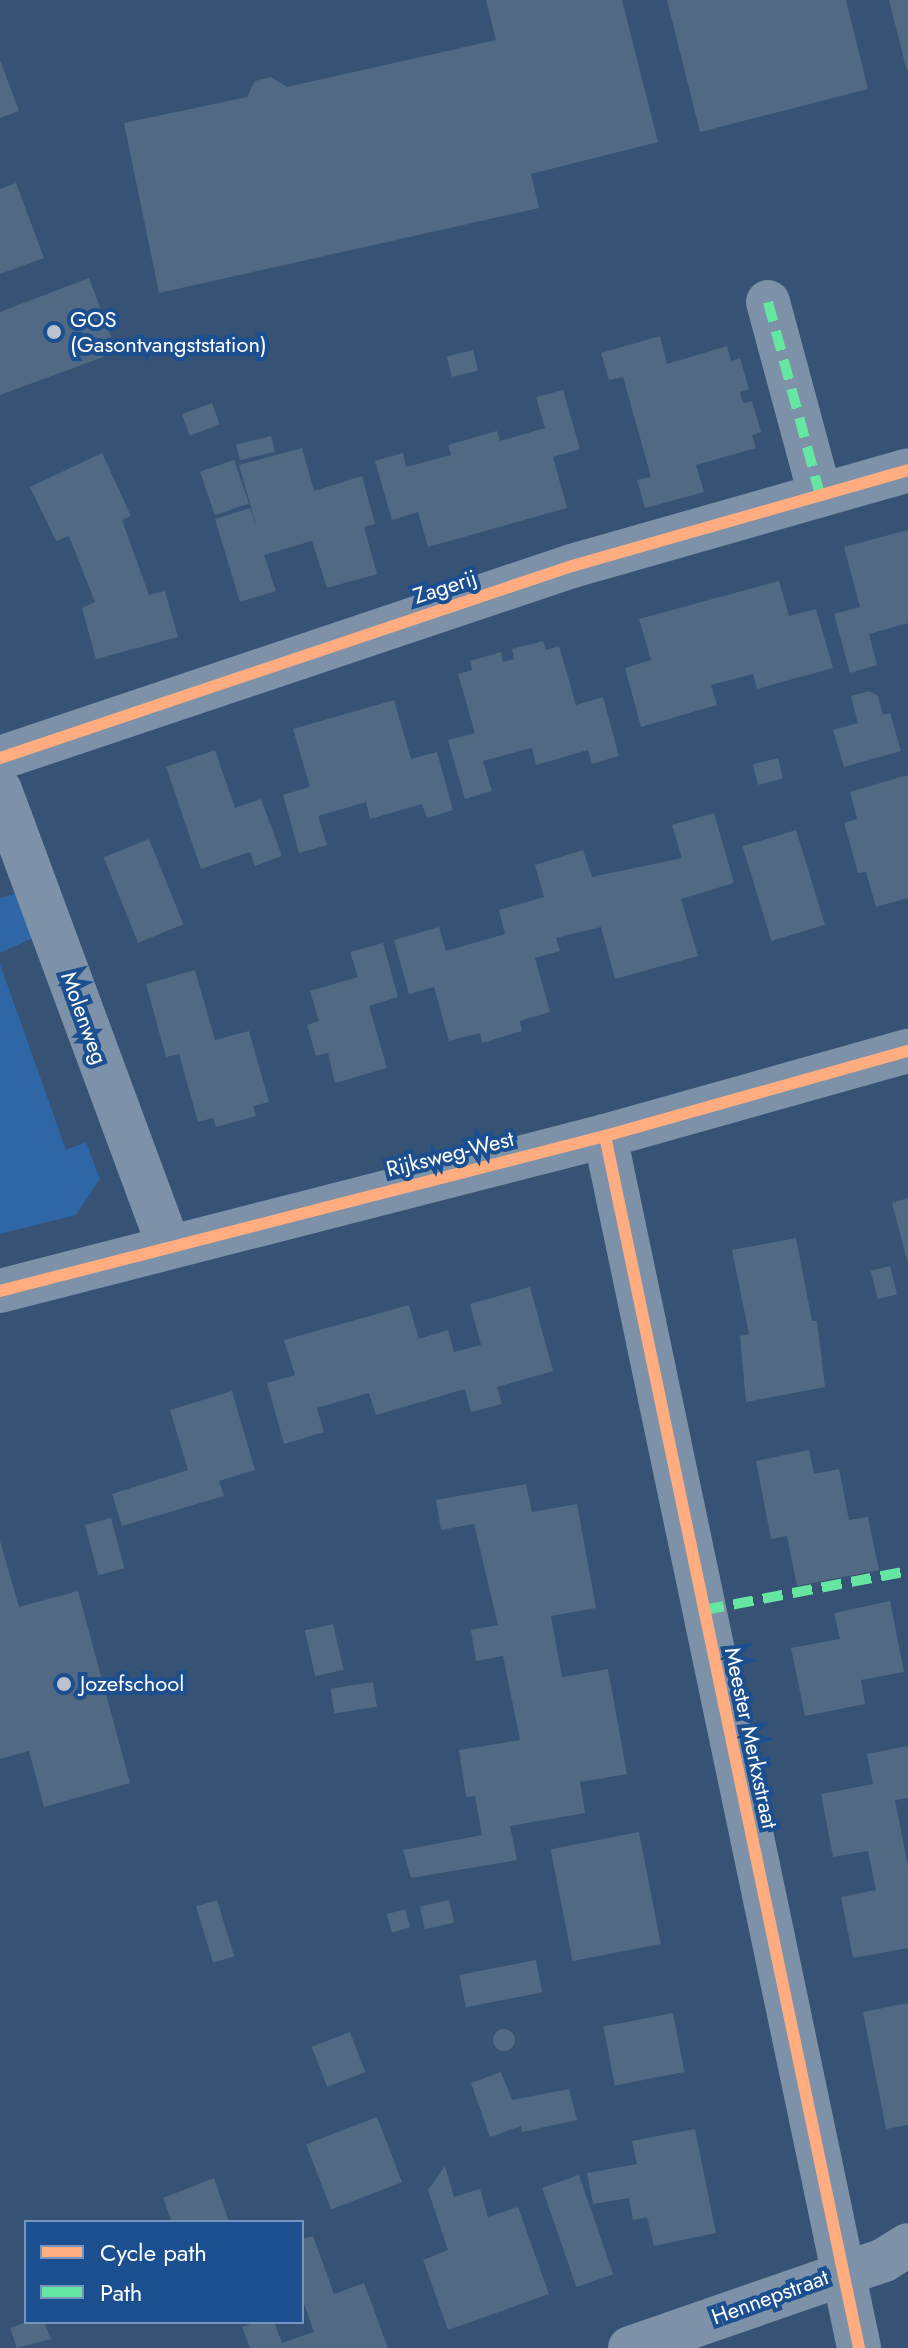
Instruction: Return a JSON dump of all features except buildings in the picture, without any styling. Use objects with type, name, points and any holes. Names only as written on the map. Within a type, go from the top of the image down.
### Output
[{"type":"street","points":[[768,302],[820,495]]},
{"type":"street","name":"Zagerij","points":[[0,758],[572,566],[908,470]]},
{"type":"street","name":"Molenweg","points":[[0,790],[168,1245]]},
{"type":"street","name":"Rijksweg-West","points":[[0,1291],[168,1245],[605,1136],[908,1051]]},
{"type":"street","name":"Meester Merkxstraat","points":[[605,1136],[859,2348]]},
{"type":"street","name":"Hennepstraat","points":[[630,2348],[845,2270],[884,2260],[908,2245]]},
{"type":"shaded area","points":[[17,893],[35,937],[0,953],[0,898]]},
{"type":"shaded area","points":[[0,964],[66,1150],[86,1142],[100,1179],[76,1215],[0,1234]]},
{"type":"marked path","points":[[768,302],[820,495]]},
{"type":"marked path","points":[[704,1610],[908,1571]]},
{"type":"cycle path","points":[[0,758],[572,566],[908,470]]},
{"type":"cycle path","points":[[0,1291],[605,1136],[908,1051]]},
{"type":"cycle path","points":[[605,1136],[859,2348]]},
{"type":"place","name":"GOS (Gasontvangststation)","points":[[54,332]]},
{"type":"place","name":"Jozefschool","points":[[64,1684]]}]
